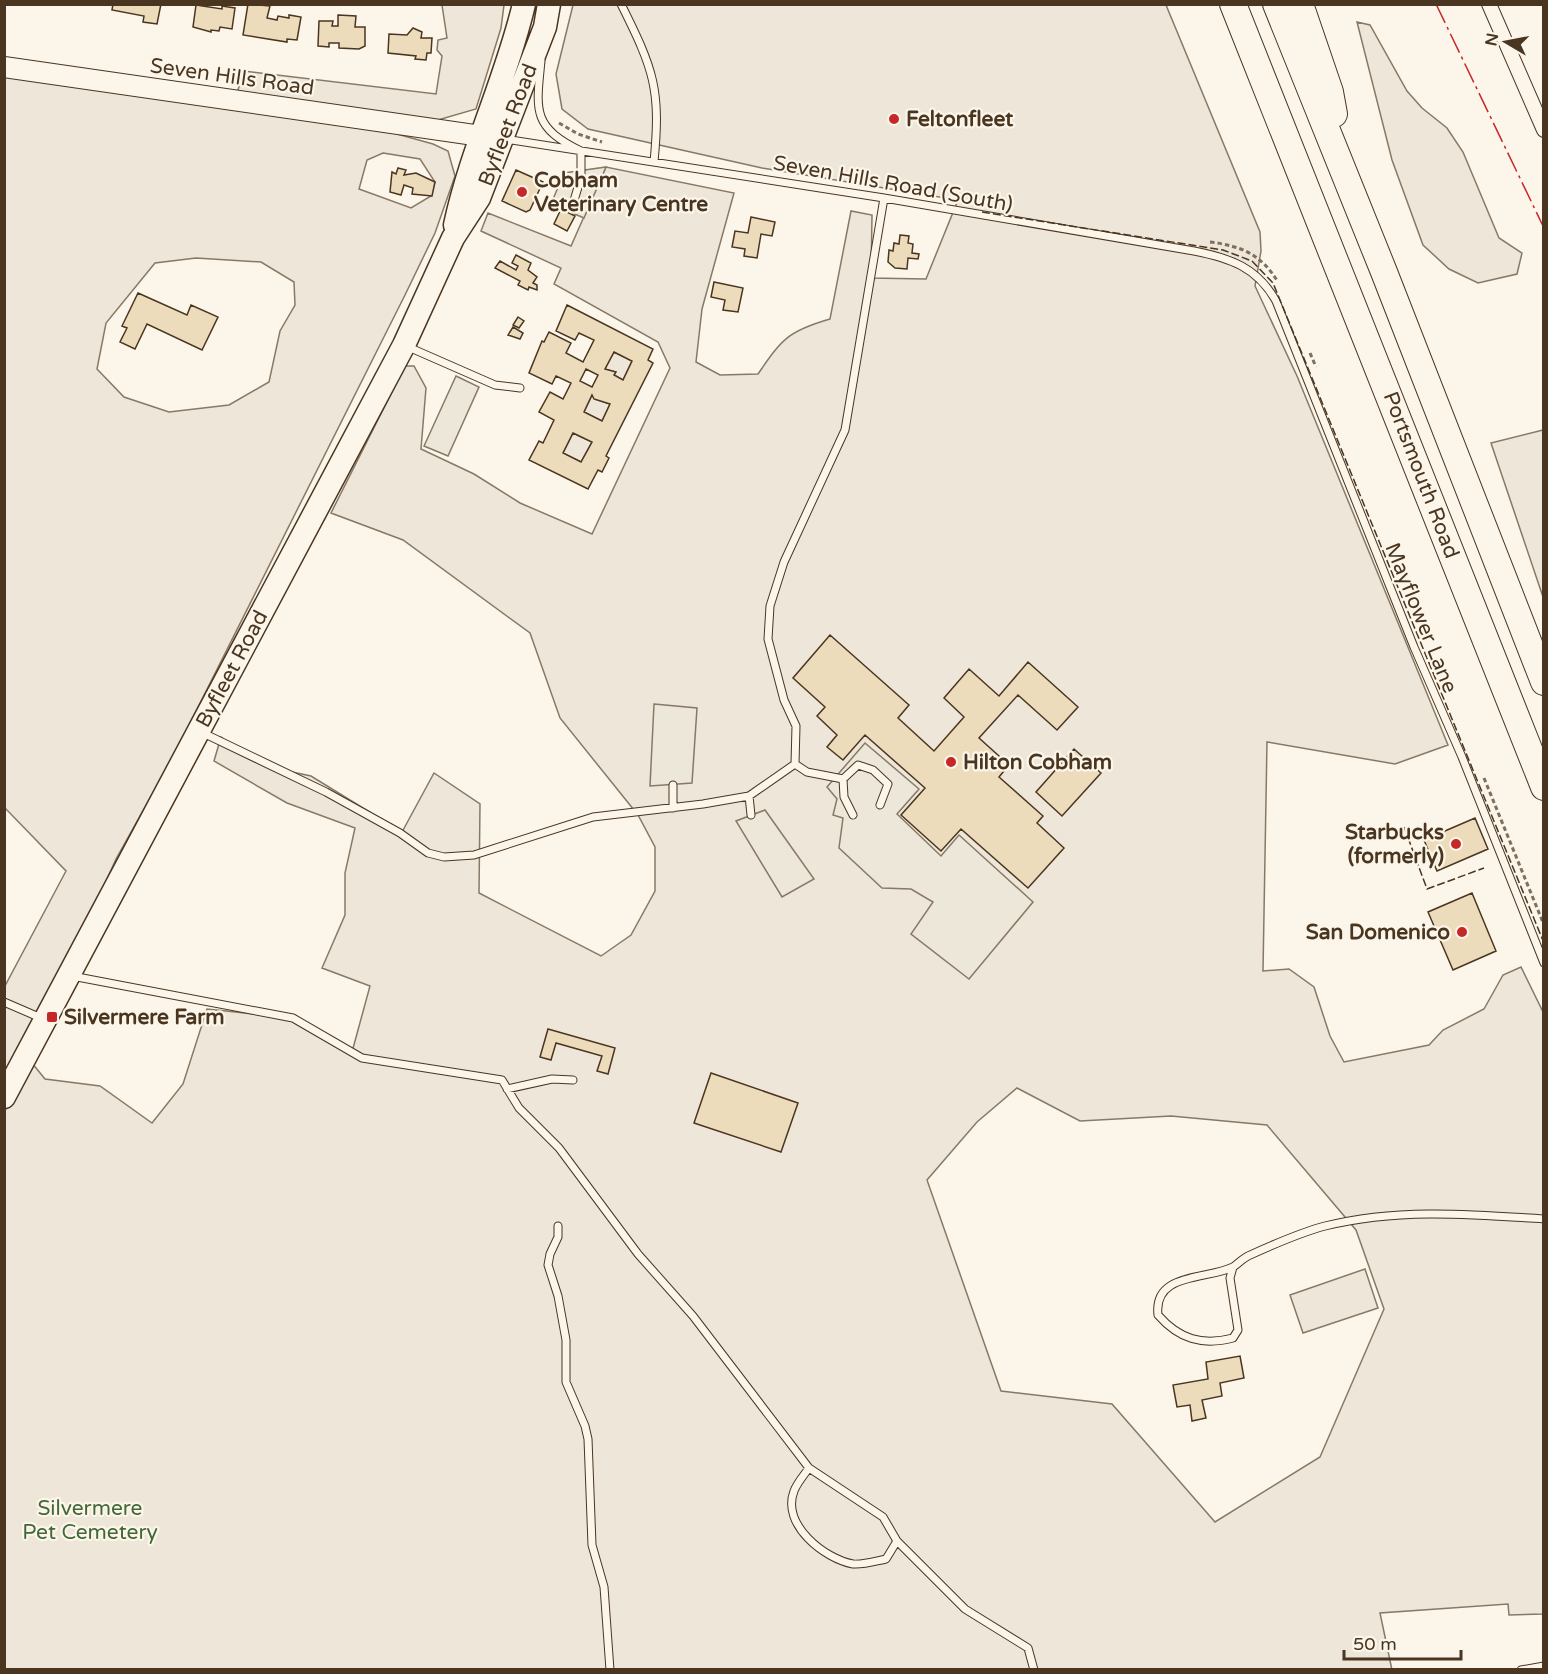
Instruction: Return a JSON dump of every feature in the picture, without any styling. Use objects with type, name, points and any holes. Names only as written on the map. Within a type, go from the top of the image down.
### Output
[{"type":"highway","points":[[1216,4],[1297,164]]},
{"type":"highway","points":[[1233,4],[1297,164]]},
{"type":"highway","points":[[1276,4],[1351,190]]},
{"type":"highway","points":[[1300,4],[1330,92],[1351,190]]},
{"type":"highway","name":"Portsmouth Road","points":[[1297,164],[1544,787]]},
{"type":"highway","name":"Portsmouth Road","points":[[1351,190],[1544,682]]},
{"type":"main road","name":"Byfleet Road","points":[[492,132],[524,4]]},
{"type":"main road","name":"Byfleet Road","points":[[4,1097],[404,345],[453,238],[463,191],[545,27],[549,4]]},
{"type":"main road","name":"Seven Hills Road","points":[[4,67],[454,132],[492,132]]},
{"type":"street","points":[[1489,4],[1544,130]]},
{"type":"lane","points":[[621,4],[650,65],[655,86],[658,111],[654,162]]},
{"type":"lane","points":[[545,27],[539,84],[540,117],[549,132],[581,151],[581,177],[573,204]]},
{"type":"lane","name":"Seven Hills Road (South)","points":[[492,132],[581,151],[884,198],[1221,256],[1242,265],[1268,286]]},
{"type":"lane","points":[[795,764],[796,726],[784,700],[768,639],[770,606],[784,562],[845,430],[884,198]]},
{"type":"lane","name":"Mayflower Lane","points":[[1268,286],[1544,963]]},
{"type":"lane","points":[[404,345],[495,386],[520,388]]},
{"type":"lane","points":[[199,731],[326,792],[400,833],[428,853],[444,857],[474,855],[593,817],[749,796],[795,764]]},
{"type":"lane","points":[[795,764],[807,772],[843,779]]},
{"type":"lane","points":[[843,779],[858,765],[873,770],[888,784],[880,805]]},
{"type":"lane","points":[[843,779],[844,797],[853,816]]},
{"type":"lane","points":[[673,784],[673,808]]},
{"type":"lane","points":[[749,796],[751,815]]},
{"type":"lane","points":[[70,976],[293,1018],[362,1058],[502,1080],[519,1108],[559,1148],[638,1254],[693,1316],[809,1468],[883,1517],[897,1541],[965,1609],[1029,1648],[1034,1670]]},
{"type":"lane","points":[[4,1002],[46,1021]]},
{"type":"lane","points":[[507,1089],[552,1079],[573,1080]]},
{"type":"lane","points":[[1233,1267],[1230,1278],[1238,1330],[1233,1338],[1199,1342],[1182,1336],[1158,1315],[1156,1303],[1166,1289],[1194,1276],[1233,1267],[1245,1257],[1313,1230],[1377,1217],[1449,1213],[1544,1219]]},
{"type":"lane","points":[[558,1226],[558,1237],[550,1254],[548,1265],[558,1296],[566,1340],[566,1382],[585,1426],[588,1439],[592,1545],[604,1587],[610,1670]]},
{"type":"lane","points":[[809,1468],[793,1492],[794,1514],[806,1536],[832,1558],[856,1564],[886,1559],[897,1541]]},
{"type":"lane","points":[[1521,1670],[1544,1666]]},
{"type":"path","points":[[558,122],[578,134],[609,144]]},
{"type":"path","points":[[1205,241],[1237,246],[1257,256],[1269,268],[1281,286]]},
{"type":"path","points":[[1309,351],[1317,369]]},
{"type":"path","points":[[1483,776],[1544,925]]},
{"type":"green space","points":[[442,5],[504,5],[501,28],[476,109],[431,122],[237,93],[244,71],[436,94],[442,56],[437,50],[438,40],[447,38]]},
{"type":"green space","name":"Silvermere Pet Cemetery","points":[[573,5],[1166,5],[1260,232],[1261,251],[1255,286],[1297,376],[1448,745],[1395,764],[1267,742],[1263,971],[1289,969],[1314,987],[1330,1036],[1344,1062],[1429,1045],[1443,1030],[1484,1009],[1503,975],[1521,967],[1543,1012],[1543,1614],[1509,1615],[1508,1604],[1380,1613],[1392,1670],[5,1669],[5,986],[66,871],[5,808],[5,74],[343,119],[433,144],[448,151],[455,176],[435,233],[405,295],[172,759],[116,859],[27,1057],[45,1079],[100,1086],[152,1123],[183,1084],[207,1009],[293,1018],[352,1052],[370,986],[322,968],[345,915],[345,873],[355,828],[287,803],[214,761],[221,737],[234,747],[273,768],[311,776],[402,832],[434,773],[480,804],[479,893],[601,956],[631,935],[655,891],[655,847],[638,815],[560,718],[530,633],[403,540],[331,513],[405,366],[414,366],[426,388],[421,449],[474,474],[520,503],[592,534],[670,368],[658,342],[554,284],[561,268],[481,231],[488,213],[571,246],[606,167],[734,193],[702,309],[696,362],[720,375],[758,374],[773,352],[787,338],[804,328],[830,319],[851,211],[872,215],[871,278],[926,279],[958,200],[762,168],[588,129],[562,109],[556,74]],"holes":[[[383,153],[420,159],[435,182],[431,196],[411,208],[359,189],[367,160]],[[196,258],[261,262],[294,282],[295,305],[280,331],[269,382],[229,405],[169,412],[124,397],[97,369],[106,323],[155,263]],[[1017,1088],[1080,1121],[1171,1116],[1267,1125],[1356,1230],[1384,1309],[1320,1457],[1215,1522],[1112,1404],[1001,1391],[927,1180],[977,1122]]]},
{"type":"green space","points":[[1357,22],[1370,25],[1407,91],[1422,108],[1447,128],[1463,152],[1499,238],[1522,253],[1517,274],[1478,283],[1449,269],[1423,245],[1392,160]]},
{"type":"green space","points":[[614,352],[632,361],[623,380],[614,375],[615,372],[605,369]]},
{"type":"green space","points":[[592,395],[595,399],[610,404],[602,421],[584,412]]},
{"type":"green space","points":[[1544,430],[1543,597],[1491,443]]},
{"type":"green space","points":[[573,433],[592,442],[581,462],[563,453]]},
{"type":"green space","points":[[1365,1269],[1378,1308],[1303,1333],[1290,1295]]},
{"type":"shaded area","points":[[606,167],[584,218],[551,204],[564,173]]},
{"type":"shaded area","points":[[456,376],[479,387],[448,456],[424,446]]},
{"type":"shaded area","points":[[654,704],[697,708],[692,783],[650,786]]},
{"type":"shaded area","points":[[865,743],[919,789],[897,814],[941,856],[959,835],[1033,902],[969,979],[911,934],[933,902],[911,889],[882,888],[839,848],[843,818],[833,815],[837,799],[827,787]]},
{"type":"shaded area","points":[[765,810],[814,879],[782,897],[736,821]]},
{"type":"building","points":[[113,4],[161,4],[157,24],[143,22],[144,16],[112,10]]},
{"type":"building","points":[[248,4],[270,6],[267,18],[277,20],[278,16],[289,18],[289,15],[301,17],[297,40],[287,39],[287,42],[243,35]]},
{"type":"building","points":[[196,5],[222,9],[222,6],[235,8],[232,29],[220,27],[219,31],[211,30],[211,32],[193,27]]},
{"type":"building","points":[[338,15],[356,16],[355,27],[365,27],[365,46],[359,49],[339,48],[339,43],[329,43],[329,47],[318,46],[319,21],[333,21],[332,26],[338,26]]},
{"type":"building","points":[[413,28],[422,32],[421,38],[432,38],[431,53],[427,53],[426,60],[415,59],[416,56],[388,53],[389,34],[407,35]]},
{"type":"building","points":[[398,168],[406,170],[404,175],[416,173],[435,182],[432,196],[412,194],[413,188],[404,185],[401,195],[390,192],[392,172],[396,174]]},
{"type":"building","name":"Cobham Veterinary Centre","points":[[516,170],[543,182],[530,210],[526,212],[502,201]]},
{"type":"building","points":[[561,209],[575,216],[567,231],[554,224]]},
{"type":"building","points":[[751,217],[775,222],[772,236],[761,234],[757,258],[744,256],[745,249],[732,247],[735,231],[748,233]]},
{"type":"building","points":[[900,235],[909,236],[908,243],[913,244],[912,253],[919,254],[918,259],[908,258],[907,269],[895,268],[888,262],[889,250],[893,251],[894,243],[899,244]]},
{"type":"building","points":[[516,255],[531,263],[528,270],[537,277],[533,283],[537,285],[537,290],[529,287],[528,290],[518,285],[520,281],[495,268],[500,261],[516,270],[518,266],[512,263]]},
{"type":"building","points":[[714,282],[743,288],[738,312],[723,310],[725,300],[711,297]]},
{"type":"building","points":[[138,293],[187,315],[191,305],[218,317],[202,350],[147,324],[135,349],[120,342],[127,328],[122,326]]},
{"type":"building","points":[[567,305],[653,349],[648,360],[653,363],[606,456],[609,458],[602,472],[598,470],[588,489],[529,460],[539,441],[543,443],[554,420],[539,412],[550,392],[563,399],[571,383],[556,376],[552,384],[529,373],[542,341],[544,342],[549,332],[571,343],[566,353],[583,362],[594,340],[579,333],[575,340],[556,331]],"holes":[[[614,352],[632,361],[623,380],[614,375],[616,372],[605,369]],[[586,369],[598,375],[592,387],[580,381]],[[592,395],[594,399],[610,404],[602,421],[584,412]],[[573,433],[592,442],[581,462],[563,453]]]},
{"type":"building","points":[[518,317],[524,321],[519,328],[513,325]]},
{"type":"building","points":[[513,327],[523,333],[520,339],[508,335]]},
{"type":"building","name":"Hilton Cobham","points":[[830,635],[909,705],[898,718],[934,751],[964,717],[944,698],[969,669],[999,696],[1028,662],[1078,707],[1057,730],[1018,695],[979,738],[1009,765],[999,777],[1043,816],[1037,823],[1064,848],[1028,888],[961,829],[941,851],[901,815],[925,788],[865,735],[843,760],[827,747],[837,735],[817,716],[825,707],[793,678]]},
{"type":"building","points":[[1074,749],[1101,773],[1062,816],[1036,792]]},
{"type":"building","name":"Starbucks (formerly)","points":[[1475,818],[1488,849],[1437,871],[1424,840]]},
{"type":"building","name":"San Domenico","points":[[1472,893],[1496,951],[1453,970],[1428,912]]},
{"type":"building","points":[[548,1029],[615,1048],[608,1074],[597,1071],[602,1056],[556,1043],[551,1060],[540,1057]]},
{"type":"building","points":[[711,1073],[798,1103],[781,1152],[694,1123]]},
{"type":"building","points":[[1240,1356],[1244,1378],[1220,1383],[1222,1396],[1202,1400],[1206,1418],[1192,1421],[1190,1405],[1177,1407],[1173,1385],[1208,1379],[1206,1362]]},
{"type":"fence","points":[[982,212],[1223,250],[1252,261],[1273,283],[1544,943]]},
{"type":"fence","points":[[1404,827],[1427,889],[1484,868]]},
{"type":"power","points":[[1436,4],[1544,228]]},
{"type":"place","name":"Feltonfleet","points":[[894,119]]},
{"type":"place","name":"Cobham Veterinary Centre","points":[[522,192]]},
{"type":"place","name":"Hilton Cobham","points":[[951,762]]},
{"type":"place","name":"Starbucks (formerly)","points":[[1456,844]]},
{"type":"place","name":"San Domenico","points":[[1462,932]]},
{"type":"place","name":"Silvermere Farm","points":[[52,1017]]}]
